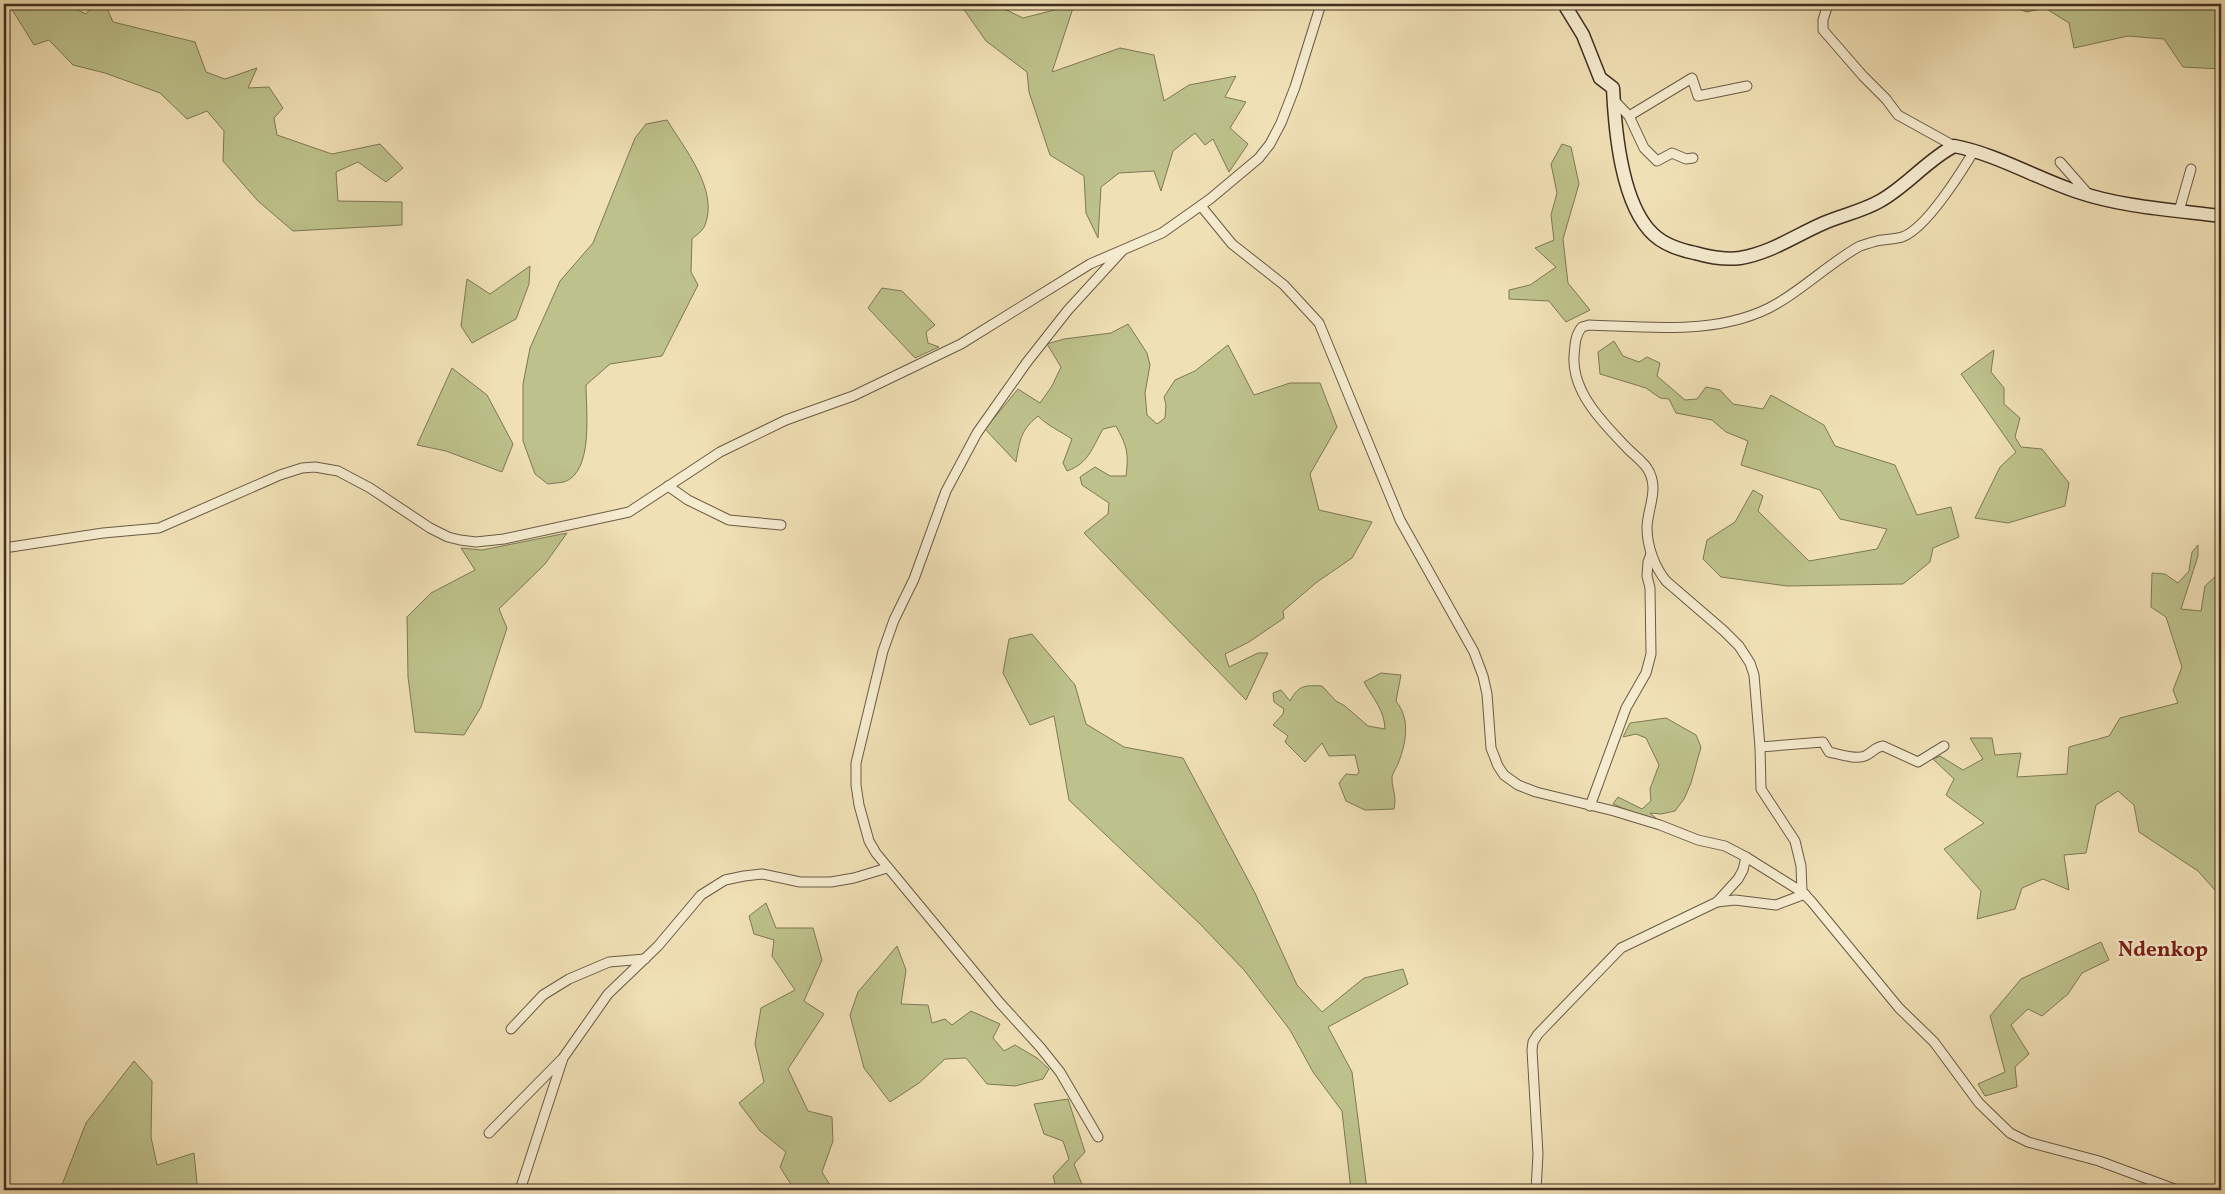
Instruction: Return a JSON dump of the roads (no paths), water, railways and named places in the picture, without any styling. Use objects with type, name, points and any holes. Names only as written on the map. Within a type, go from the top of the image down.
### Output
[{"type":"street","points":[[4,548],[102,533],[159,528],[280,474],[296,469],[314,467],[338,471],[346,475],[385,497],[430,528],[448,537],[476,542],[504,539],[629,512],[705,461],[739,442],[798,415],[853,396],[961,344],[1090,264],[1162,233],[1201,206],[1238,177],[1259,158],[1270,144],[1281,123],[1321,4]]},
{"type":"street","points":[[1564,4],[1583,35],[1600,78],[1613,88],[1618,151],[1630,197],[1638,214],[1644,225],[1663,242],[1684,251],[1707,256],[1739,258],[1762,252],[1794,239],[1822,223],[1868,207],[1895,191],[1954,146]]},
{"type":"street","points":[[1828,4],[1823,20],[1823,30],[1862,76],[1886,98],[1898,115],[1954,146],[2010,164],[2076,192],[2141,206],[2221,216]]},
{"type":"street","points":[[1629,116],[1692,78],[1698,96],[1746,86]]},
{"type":"street","points":[[1613,99],[1629,116],[1644,148],[1657,161],[1672,153],[1686,159],[1693,158]]},
{"type":"street","points":[[1803,893],[1801,866],[1795,840],[1761,788],[1760,747],[1754,675],[1750,663],[1740,646],[1666,581],[1659,572],[1651,554],[1647,529],[1654,484],[1652,476],[1645,466],[1602,422],[1583,394],[1575,373],[1574,362],[1579,331],[1582,327],[1588,325],[1693,326],[1734,320],[1761,312],[1779,303],[1860,246],[1874,241],[1901,238],[1912,231],[1923,222],[1950,188],[1974,151]]},
{"type":"street","points":[[2060,162],[2090,195]]},
{"type":"street","points":[[2179,211],[2191,169]]},
{"type":"street","points":[[1201,206],[1232,244],[1284,285],[1319,323],[1400,520],[1474,652],[1483,676],[1487,694],[1491,748],[1498,766],[1510,780],[1518,786],[1660,825],[1698,840],[1725,846],[1746,857],[1803,893],[1899,1008],[1934,1042],[1979,1103],[2010,1133],[2028,1142],[2099,1161],[2177,1190]]},
{"type":"street","points":[[1098,1137],[1060,1072],[887,868],[869,841],[858,805],[856,770],[877,675],[894,620],[914,579],[946,491],[977,433],[1045,338],[1124,249]]},
{"type":"street","points":[[668,486],[688,500],[729,520],[782,525]]},
{"type":"street","points":[[1590,806],[1626,708],[1646,673],[1652,654],[1651,595],[1646,576],[1646,568],[1651,554]]},
{"type":"street","points":[[1760,747],[1823,742],[1829,752],[1857,757],[1864,756],[1875,748],[1883,746],[1918,762],[1944,746]]},
{"type":"street","points":[[1717,902],[1738,879],[1743,870],[1746,857]]},
{"type":"street","points":[[489,1132],[563,1058],[608,994],[674,929],[701,895],[725,880],[762,874],[800,882],[831,882],[854,878],[887,868]]},
{"type":"street","points":[[1536,1190],[1538,1154],[1532,1050],[1533,1042],[1538,1034],[1621,948],[1717,902],[1734,900],[1776,905],[1803,893]]},
{"type":"street","points":[[511,1029],[543,995],[569,979],[609,962],[645,959]]},
{"type":"street","points":[[520,1190],[563,1058]]},
{"type":"district","name":"Ndenkop","points":[[2163,950]]}]
